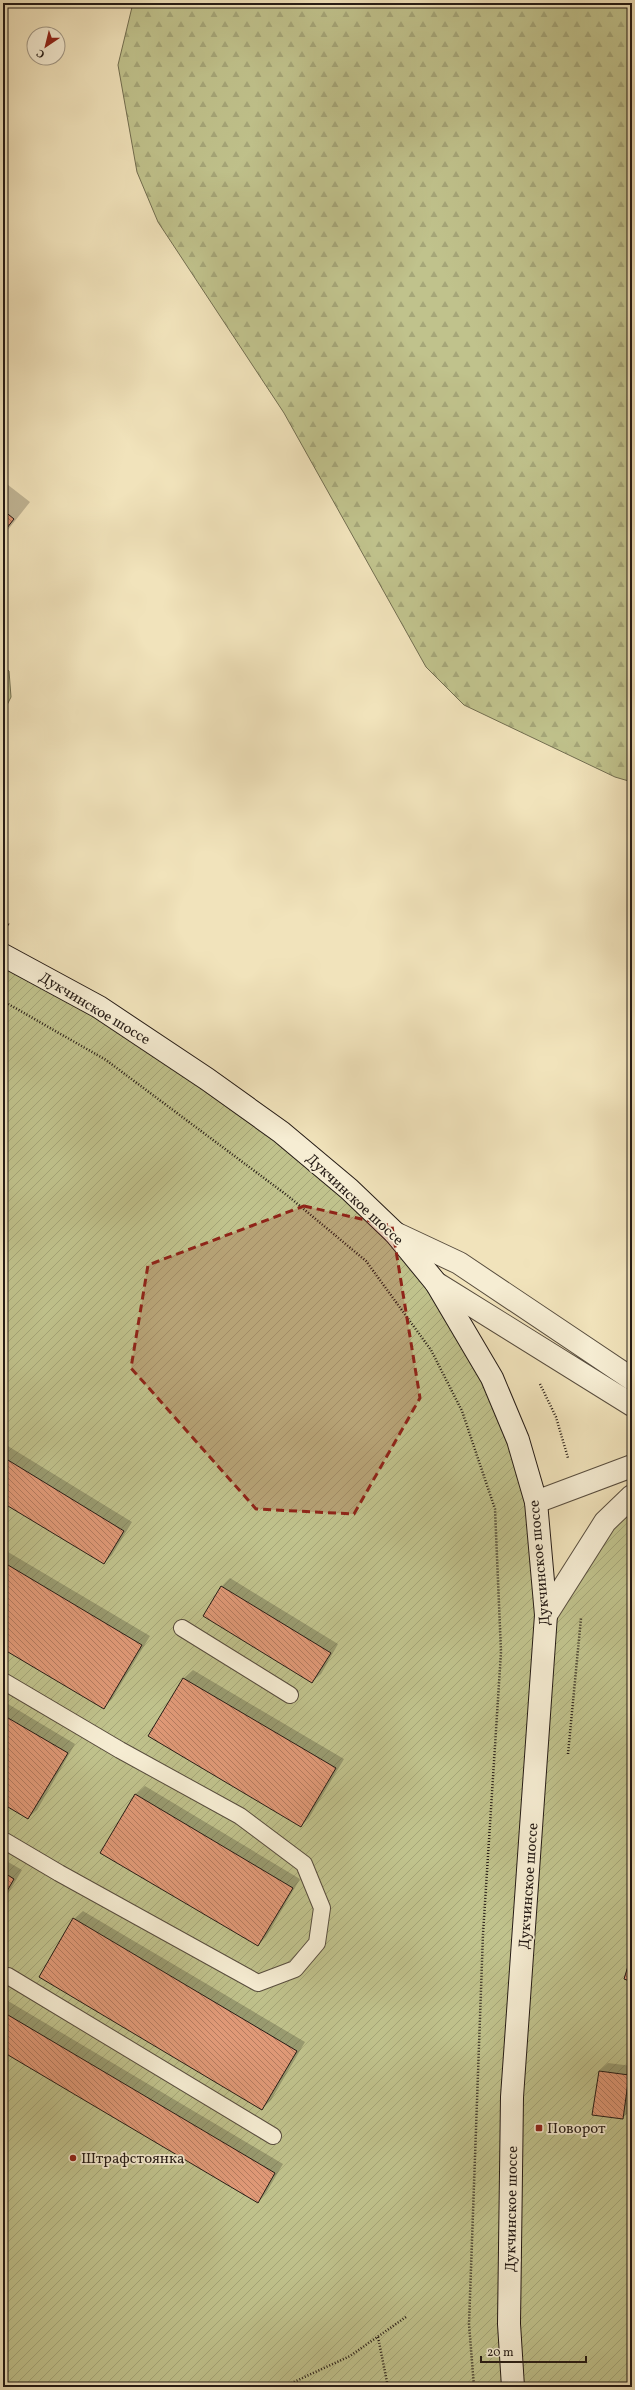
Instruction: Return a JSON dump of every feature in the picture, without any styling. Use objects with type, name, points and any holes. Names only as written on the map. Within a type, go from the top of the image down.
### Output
[{"type":"street","name":"Дукчинское шоссе","points":[[3,955],[99,1007],[206,1079],[309,1155],[395,1233],[436,1283],[492,1378],[518,1440],[536,1502],[546,1615],[512,2097],[509,2324],[513,2387]]},
{"type":"street","points":[[395,1233],[459,1263],[632,1379]]},
{"type":"street","points":[[436,1283],[632,1405]]},
{"type":"street","points":[[536,1502],[632,1466]]},
{"type":"street","points":[[546,1615],[605,1522],[632,1496]]},
{"type":"lane","points":[[182,1628],[290,1695]]},
{"type":"lane","points":[[3,1681],[120,1750],[240,1816],[304,1864],[322,1908],[317,1943],[295,1969],[258,1983],[59,1873],[3,1840]]},
{"type":"lane","points":[[8,1976],[273,2136]]},
{"type":"path","points":[[3,921],[16,929]]},
{"type":"path","points":[[3,1001],[106,1060],[288,1196],[366,1261],[431,1350],[462,1411],[495,1509],[501,1652],[483,1934],[469,2324],[474,2387]]},
{"type":"path","points":[[538,1380],[556,1417],[575,1488]]},
{"type":"path","points":[[568,1760],[582,1611]]},
{"type":"path","points":[[283,2387],[350,2356],[406,2317]]},
{"type":"path","points":[[378,2337],[388,2387]]},
{"type":"highlighted area","points":[[304,1206],[392,1226],[420,1398],[354,1514],[256,1509],[131,1368],[148,1265]]},
{"type":"green space","points":[[133,3],[632,3],[632,782],[615,777],[464,705],[426,667],[284,413],[158,222],[137,172],[118,65]]},
{"type":"green space","points":[[3,666],[9,671],[11,697],[3,713]]},
{"type":"green space","points":[[3,960],[126,1025],[395,1233],[518,1440],[546,1614],[632,1496],[632,2387],[3,2387]]},
{"type":"building","points":[[3,510],[14,519],[3,533]]},
{"type":"building","points":[[3,1457],[124,1531],[104,1564],[3,1503]]},
{"type":"building","points":[[3,1562],[142,1645],[104,1709],[3,1649]]},
{"type":"building","points":[[221,1586],[331,1653],[312,1683],[203,1616]]},
{"type":"building","points":[[183,1678],[336,1768],[301,1827],[148,1736]]},
{"type":"building","points":[[3,1715],[68,1753],[28,1819],[3,1804]]},
{"type":"building","points":[[135,1794],[293,1888],[258,1946],[100,1853]]},
{"type":"building","points":[[3,1872],[14,1879],[3,1898]]},
{"type":"building","points":[[73,1918],[297,2051],[262,2110],[39,1977]]},
{"type":"building","points":[[632,1953],[632,1982],[624,1979]]},
{"type":"building","points":[[3,2012],[275,2173],[258,2203],[3,2052]]},
{"type":"building","points":[[599,2071],[629,2075],[623,2119],[592,2115]]},
{"type":"place","name":"Поворот","points":[[539,2128]]},
{"type":"place","name":"Штрафстоянка","points":[[73,2158]]}]
